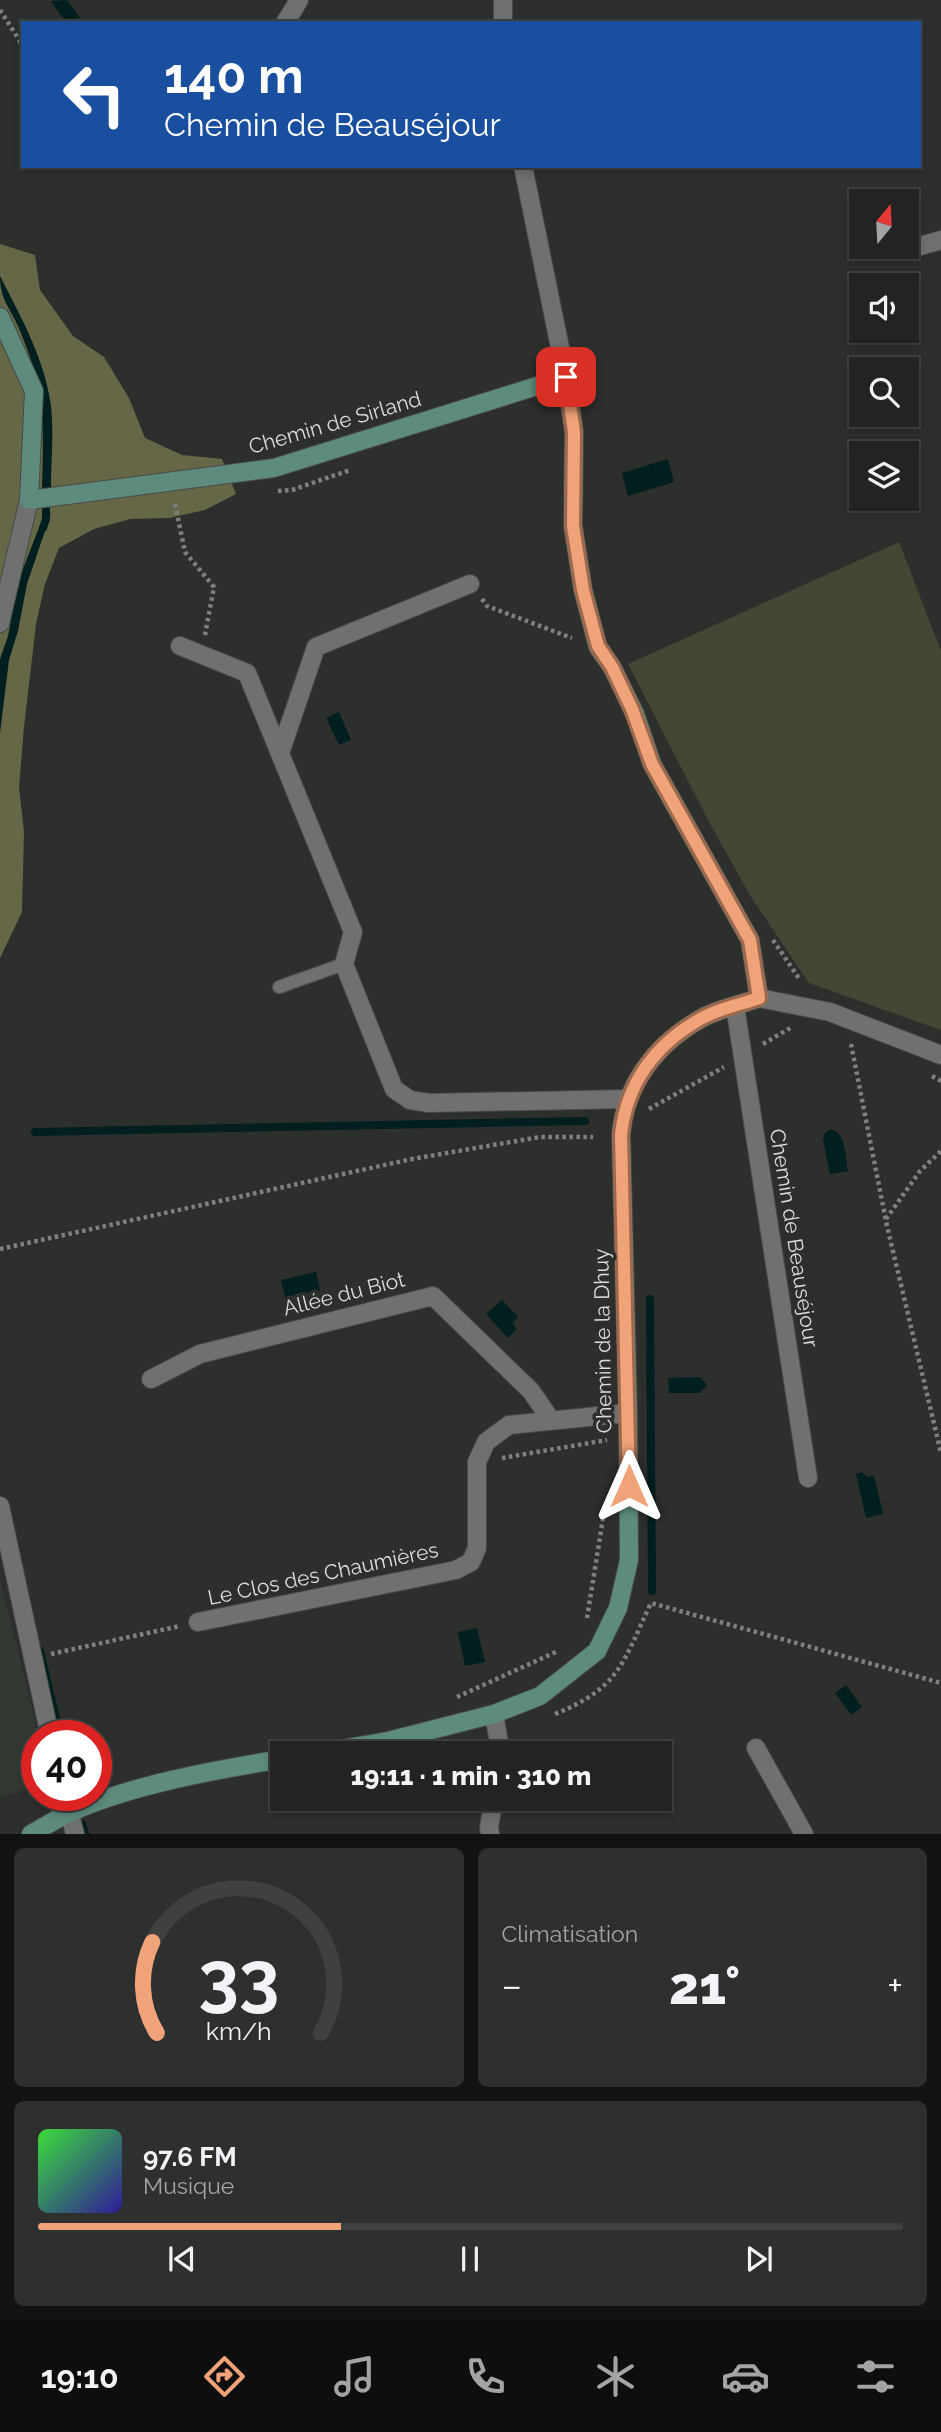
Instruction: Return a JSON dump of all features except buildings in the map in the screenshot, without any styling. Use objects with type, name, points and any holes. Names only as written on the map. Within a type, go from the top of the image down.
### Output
[{"type":"street","points":[[286,21],[299,0]]},
{"type":"street","points":[[503,0],[503,21]]},
{"type":"street","points":[[523,168],[566,377],[574,432],[573,526],[583,590],[598,646],[612,667],[632,709],[652,764],[750,940],[759,998],[830,1012],[941,1055]]},
{"type":"street","points":[[919,246],[941,240]]},
{"type":"street","points":[[0,317],[34,391],[31,500],[0,623]]},
{"type":"street","name":"Chemin de Sirland","points":[[31,500],[274,468],[566,377]]},
{"type":"street","points":[[280,753],[316,648],[470,584]]},
{"type":"street","points":[[180,646],[247,673],[353,932],[344,964],[394,1089],[410,1100],[429,1103],[627,1100]]},
{"type":"street","name":"Chemin de la Dhuy","points":[[387,1741],[494,1714],[540,1696],[597,1651],[618,1608],[629,1560],[621,1135],[627,1100],[662,1047],[698,1019],[759,998]]},
{"type":"street","name":"Chemin de Beauséjour","points":[[735,1006],[808,1478]]},
{"type":"street","name":"Allée du Biot","points":[[151,1379],[200,1354],[433,1296],[531,1391],[551,1420]]},
{"type":"street","points":[[477,1462],[486,1442],[509,1425],[628,1413]]},
{"type":"street","name":"Le Clos des Chaumières","points":[[198,1622],[456,1570],[471,1562],[477,1548],[477,1462]]},
{"type":"street","points":[[0,1506],[47,1720]]},
{"type":"street","points":[[494,1714],[499,1741]]},
{"type":"street","points":[[757,1748],[804,1833]]},
{"type":"street","points":[[112,1795],[270,1761]]},
{"type":"street","points":[[31,1833],[58,1811]]},
{"type":"street","points":[[69,1811],[75,1833]]},
{"type":"street","points":[[490,1833],[492,1811]]},
{"type":"lane","points":[[279,988],[344,964]]},
{"type":"path","points":[[0,9],[21,43]]},
{"type":"path","points":[[175,504],[185,552],[214,587],[201,654]]},
{"type":"path","points":[[470,584],[487,606],[598,646]]},
{"type":"path","points":[[763,1045],[792,1027],[804,1030]]},
{"type":"path","points":[[839,1040],[851,1044],[886,1220],[941,1453]]},
{"type":"path","points":[[643,1113],[734,1062]]},
{"type":"path","points":[[0,1250],[412,1159],[540,1137],[593,1137]]},
{"type":"path","points":[[886,1220],[920,1171],[941,1152]]},
{"type":"path","points":[[606,1415],[609,1449]]},
{"type":"path","points":[[477,1462],[608,1440]]},
{"type":"path","points":[[586,1627],[606,1495]]},
{"type":"path","points":[[551,1715],[577,1705],[604,1688],[620,1670],[651,1603],[941,1683]]},
{"type":"path","points":[[59,1652],[198,1622]]},
{"type":"path","points":[[457,1697],[558,1651]]},
{"type":"shaded area","points":[[0,1580],[35,1720],[21,1720],[21,1791],[0,1798]]},
{"type":"green space","points":[[0,244],[35,255],[40,290],[73,336],[104,357],[129,398],[145,438],[182,455],[222,459],[236,494],[205,510],[169,518],[130,519],[94,529],[59,548],[45,584],[36,624],[24,727],[19,788],[24,832],[22,912],[0,958]]},
{"type":"green space","points":[[899,542],[941,651],[941,1030],[809,983],[751,897],[710,824],[628,664]]},
{"type":"water","points":[[67,0],[80,18],[68,21],[63,18],[51,1]]},
{"type":"water","points":[[0,276],[31,339],[48,389],[52,426],[51,488],[42,489],[42,418],[36,376],[21,332],[3,297]]},
{"type":"water","points":[[668,459],[674,482],[628,496],[622,473]]},
{"type":"water","points":[[51,513],[27,584],[9,660],[0,733],[0,659],[8,636],[19,579],[40,525]]},
{"type":"water","points":[[339,712],[351,740],[339,745],[326,718]]},
{"type":"water","points":[[830,1129],[842,1139],[848,1171],[830,1174],[823,1140]]},
{"type":"water","points":[[316,1272],[320,1290],[285,1297],[281,1280]]},
{"type":"water","points":[[502,1300],[518,1317],[512,1323],[517,1329],[508,1338],[486,1314]]},
{"type":"water","points":[[700,1377],[707,1385],[701,1393],[669,1393],[668,1378]]},
{"type":"water","points":[[862,1472],[867,1477],[874,1476],[883,1514],[866,1518],[856,1474]]},
{"type":"water","points":[[477,1628],[485,1662],[465,1666],[458,1632]]},
{"type":"water","points":[[846,1685],[862,1707],[851,1715],[835,1693]]},
{"type":"waterway","points":[[43,528],[46,519],[46,497]]},
{"type":"waterway","points":[[35,1132],[585,1121]]},
{"type":"waterway","points":[[650,1299],[652,1591]]},
{"type":"waterway","points":[[40,1651],[56,1720]]},
{"type":"waterway","points":[[82,1824],[85,1834]]},
{"type":"route","points":[[566,377],[574,432],[573,526],[583,590],[598,646],[612,667],[632,709],[652,764],[750,940],[759,998],[698,1019],[662,1047],[627,1100],[621,1135],[629,1486]]}]
